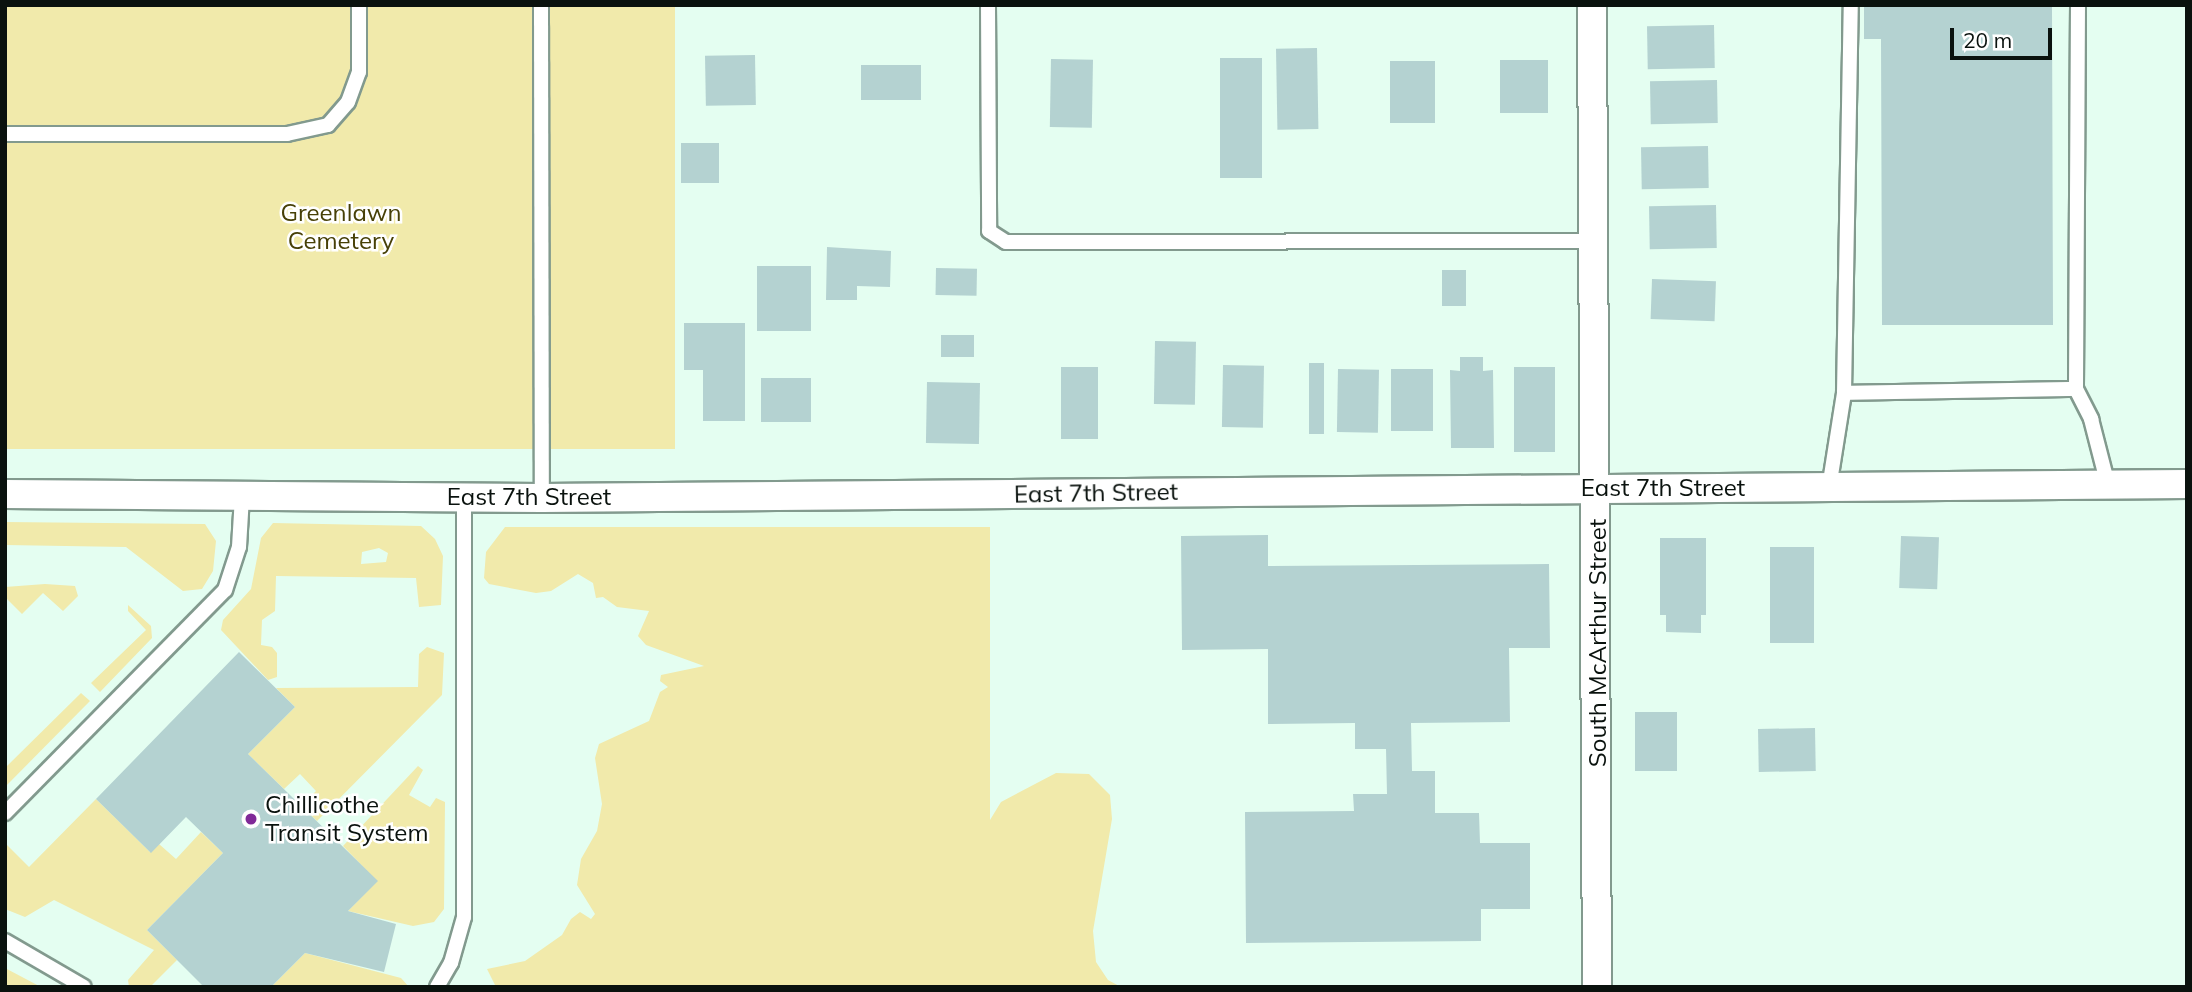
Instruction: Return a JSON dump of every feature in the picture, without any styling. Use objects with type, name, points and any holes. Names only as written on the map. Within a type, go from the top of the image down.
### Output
[{"type":"street","name":"South McArthur Street","points":[[1592,5],[1598,488],[1597,987]]},
{"type":"street","name":"East 7th Street","points":[[5,494],[542,498],[2187,484]]},
{"type":"lane","points":[[5,134],[287,134],[328,125],[348,102],[359,72],[359,5]]},
{"type":"lane","points":[[541,5],[542,498]]},
{"type":"lane","points":[[988,5],[989,231],[1006,242],[1595,241]]},
{"type":"lane","points":[[1829,488],[1844,393],[1851,5]]},
{"type":"lane","points":[[2078,5],[2076,389],[2091,419],[2108,485]]},
{"type":"lane","points":[[1844,393],[2076,389]]},
{"type":"lane","points":[[437,987],[451,963],[464,917],[464,496]]},
{"type":"lane","points":[[5,813],[225,590],[239,547],[242,497]]},
{"type":"lane","points":[[5,942],[84,987]]},
{"type":"green space","name":"Greenlawn Cemetery","points":[[5,5],[675,5],[675,449],[5,449]]},
{"type":"green space","points":[[5,522],[205,524],[216,541],[213,571],[202,589],[183,591],[126,547],[5,545]]},
{"type":"green space","points":[[273,523],[421,526],[435,539],[443,556],[441,605],[419,607],[416,578],[276,576],[275,611],[262,620],[261,645],[272,647],[277,653],[277,677],[268,680],[221,630],[223,620],[251,589],[261,538]],"holes":[[[379,548],[388,553],[386,562],[361,564],[362,552]]]},
{"type":"green space","points":[[505,527],[990,527],[990,820],[1001,802],[1056,773],[1089,774],[1110,795],[1112,819],[1093,931],[1096,962],[1108,980],[1121,987],[496,987],[487,969],[525,961],[562,935],[571,919],[580,912],[591,919],[595,914],[577,885],[581,859],[597,831],[602,804],[595,758],[599,744],[649,721],[660,692],[668,687],[660,681],[661,675],[704,666],[646,645],[638,636],[649,611],[617,607],[603,597],[596,598],[593,583],[578,574],[551,591],[536,593],[489,584],[484,578],[486,552]]},
{"type":"green space","points":[[45,584],[75,586],[78,596],[63,611],[43,593],[22,614],[5,597],[5,587]]},
{"type":"green space","points":[[128,605],[151,626],[152,638],[100,692],[91,683],[146,630],[128,611]]},
{"type":"green space","points":[[427,647],[444,653],[442,695],[317,821],[301,806],[316,791],[300,774],[284,789],[248,754],[295,707],[276,688],[418,687],[419,654]]},
{"type":"green space","points":[[81,693],[90,701],[5,787],[5,768]]},
{"type":"green space","points":[[418,766],[423,770],[409,795],[430,807],[436,798],[445,802],[444,909],[434,922],[413,926],[348,911],[377,881],[343,846]]},
{"type":"green space","points":[[96,799],[150,852],[159,844],[176,859],[201,832],[223,853],[147,930],[177,960],[150,987],[129,987],[128,980],[154,950],[54,900],[25,917],[5,909],[6,844],[29,867]]},
{"type":"green space","points":[[305,953],[401,978],[409,987],[271,987]]},
{"type":"green space","points":[[5,968],[41,987],[5,987]]},
{"type":"building","points":[[1864,5],[2052,5],[2053,325],[1882,325],[1881,39],[1864,39]]},
{"type":"building","points":[[1714,25],[1715,68],[1648,69],[1647,26]]},
{"type":"building","points":[[1317,48],[1318,129],[1277,130],[1276,49]]},
{"type":"building","points":[[755,55],[756,105],[706,106],[705,56]]},
{"type":"building","points":[[1220,58],[1262,58],[1262,178],[1220,178]]},
{"type":"building","points":[[1051,59],[1093,60],[1092,128],[1050,127]]},
{"type":"building","points":[[1500,60],[1548,60],[1548,113],[1500,113]]},
{"type":"building","points":[[1390,61],[1435,61],[1435,123],[1390,123]]},
{"type":"building","points":[[861,65],[921,65],[921,100],[861,100]]},
{"type":"building","points":[[1717,80],[1718,123],[1651,124],[1650,81]]},
{"type":"building","points":[[681,143],[719,143],[719,183],[681,183]]},
{"type":"building","points":[[1708,146],[1709,188],[1642,189],[1641,147]]},
{"type":"building","points":[[1716,205],[1717,248],[1650,249],[1649,206]]},
{"type":"building","points":[[827,247],[891,251],[890,287],[857,286],[857,300],[826,300]]},
{"type":"building","points":[[757,266],[811,266],[811,331],[757,331]]},
{"type":"building","points":[[936,268],[977,269],[977,296],[936,295]]},
{"type":"building","points":[[1442,270],[1466,270],[1466,306],[1442,306]]},
{"type":"building","points":[[1652,279],[1716,281],[1715,321],[1651,319]]},
{"type":"building","points":[[684,323],[745,323],[745,421],[703,421],[703,370],[684,370]]},
{"type":"building","points":[[941,335],[974,335],[974,357],[941,357]]},
{"type":"building","points":[[1155,341],[1196,342],[1195,405],[1154,404]]},
{"type":"building","points":[[1460,357],[1483,357],[1483,371],[1493,370],[1494,448],[1451,448],[1450,370],[1460,371]]},
{"type":"building","points":[[1309,363],[1324,363],[1324,434],[1309,434]]},
{"type":"building","points":[[1223,365],[1264,366],[1263,428],[1222,427]]},
{"type":"building","points":[[1061,367],[1098,367],[1098,439],[1061,439]]},
{"type":"building","points":[[1514,367],[1555,367],[1555,452],[1514,452]]},
{"type":"building","points":[[1338,369],[1379,370],[1378,433],[1337,432]]},
{"type":"building","points":[[1391,369],[1433,369],[1433,431],[1391,431]]},
{"type":"building","points":[[761,378],[811,378],[811,422],[761,422]]},
{"type":"building","points":[[927,382],[980,383],[979,444],[926,443]]},
{"type":"building","points":[[1268,535],[1268,566],[1549,564],[1550,648],[1509,648],[1510,722],[1411,723],[1412,771],[1435,771],[1435,813],[1479,813],[1480,843],[1530,843],[1530,909],[1481,909],[1481,941],[1246,943],[1245,812],[1354,811],[1353,794],[1387,794],[1386,749],[1355,749],[1355,723],[1268,724],[1268,649],[1182,650],[1181,536]]},
{"type":"building","points":[[1901,536],[1939,537],[1937,589],[1899,588]]},
{"type":"building","points":[[1660,538],[1706,538],[1706,615],[1701,615],[1701,633],[1666,632],[1666,615],[1660,615]]},
{"type":"building","points":[[1770,547],[1814,547],[1814,643],[1770,643]]},
{"type":"building","name":"Chillicothe Transit System","points":[[239,652],[295,707],[248,754],[378,881],[348,911],[396,924],[384,972],[305,953],[271,987],[204,987],[147,930],[223,853],[186,817],[151,853],[96,799]]},
{"type":"building","points":[[1635,712],[1677,712],[1677,771],[1635,771]]},
{"type":"building","points":[[1815,728],[1816,771],[1759,772],[1758,729]]},
{"type":"place","name":"Chillicothe Transit System","points":[[251,819]]}]
